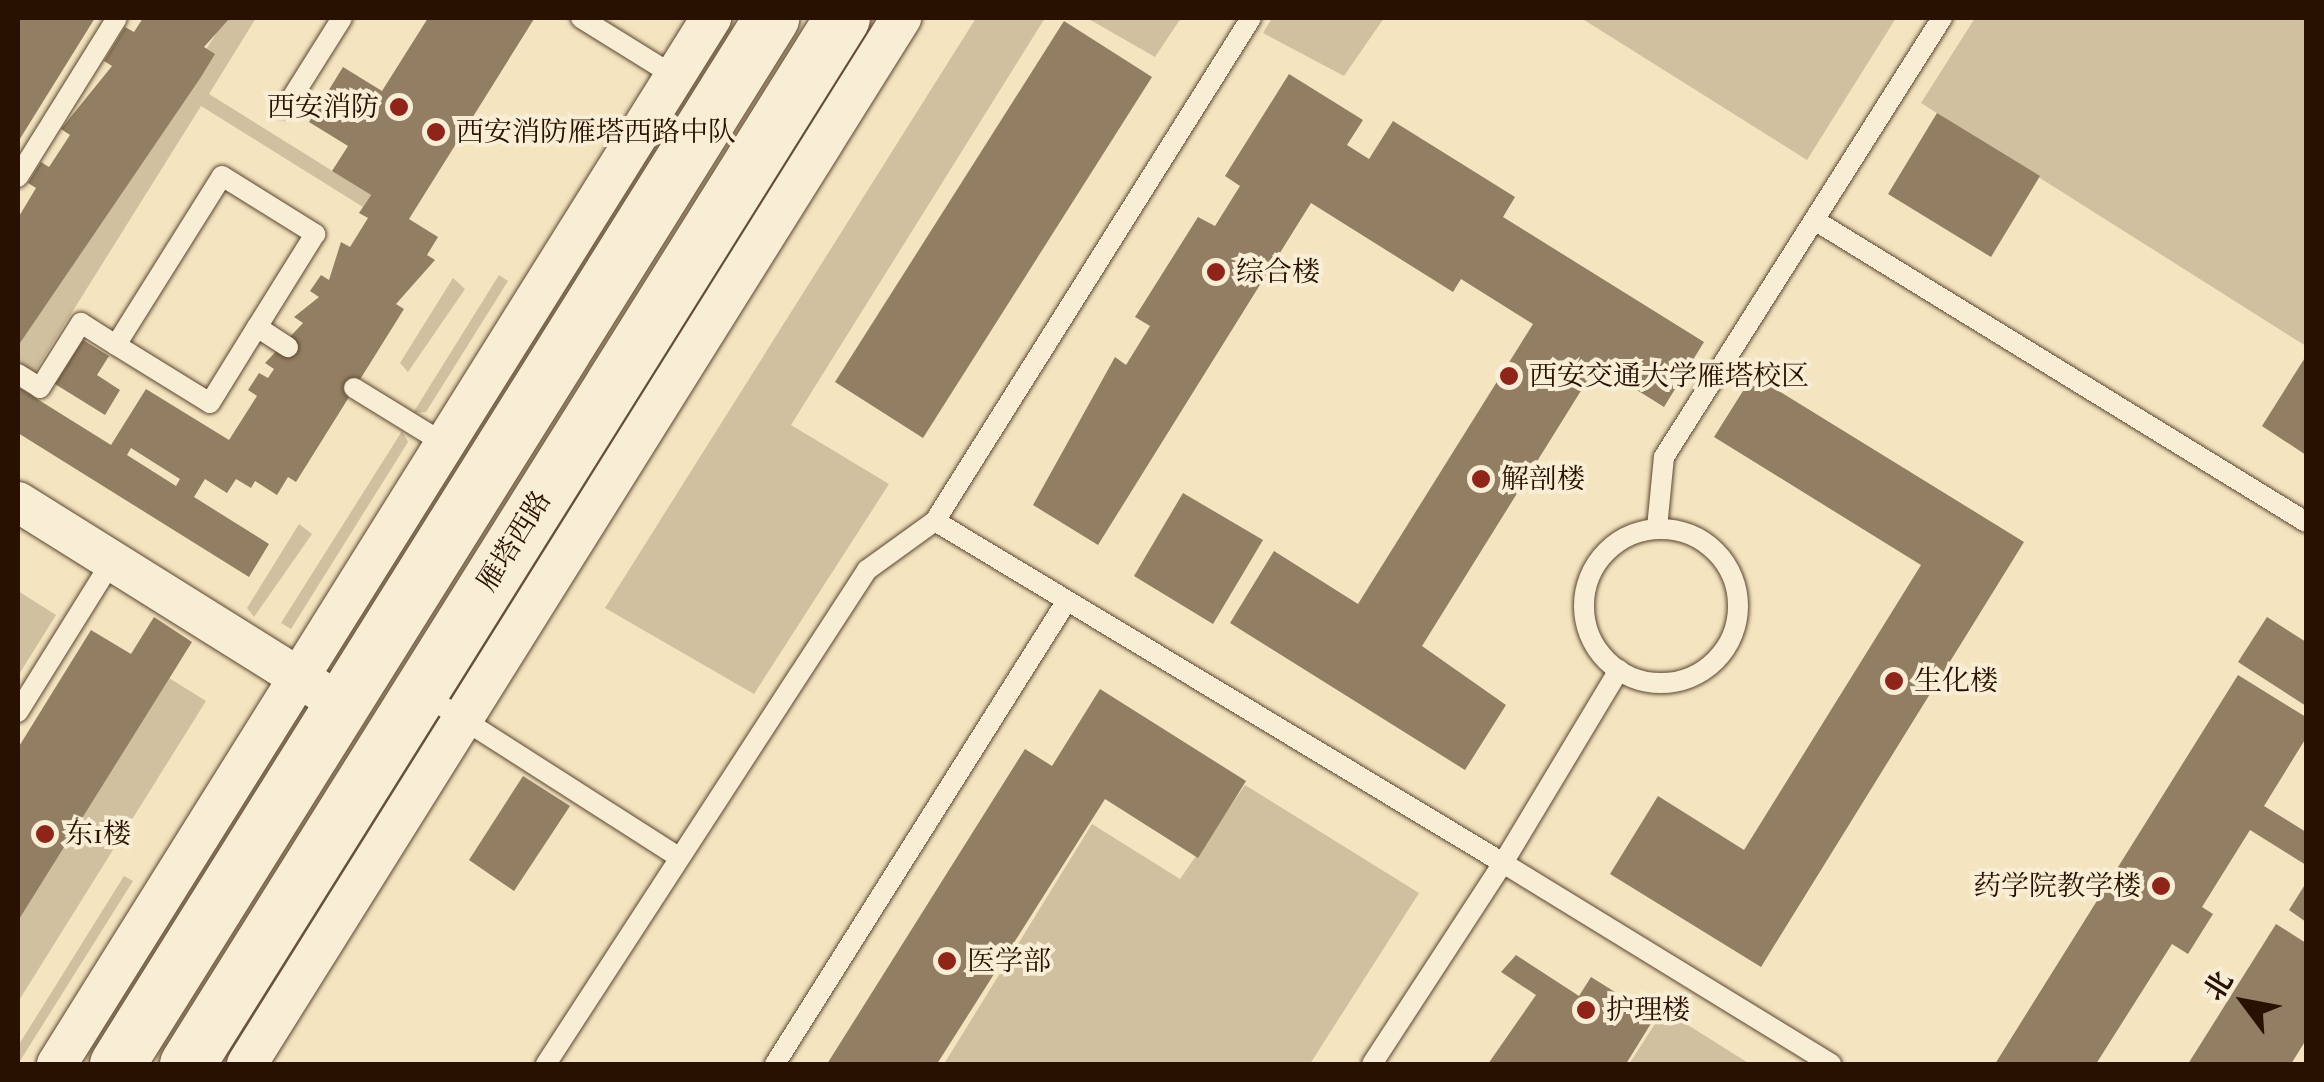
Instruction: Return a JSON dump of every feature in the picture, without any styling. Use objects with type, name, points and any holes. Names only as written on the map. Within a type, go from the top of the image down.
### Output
[{"type":"main road","points":[[117,1064],[320,692],[696,90],[772,18]]},
{"type":"main road","name":"雁塔西路","points":[[187,1064],[441,705],[842,18]]},
{"type":"street","points":[[57,1064],[320,692],[445,444],[696,90],[712,18]]},
{"type":"street","points":[[246,1064],[441,705],[901,18]]},
{"type":"street","points":[[18,502],[320,692]]},
{"type":"lane","points":[[18,177],[118,18]]},
{"type":"lane","points":[[286,108],[342,18]]},
{"type":"lane","points":[[581,18],[696,90]]},
{"type":"lane","points":[[546,1064],[867,570],[936,521],[1251,18]]},
{"type":"lane","points":[[1657,528],[1664,457],[1942,18]]},
{"type":"lane","points":[[18,374],[40,388],[81,322],[116,345],[210,403],[315,234],[222,176],[116,345]]},
{"type":"lane","points":[[1816,221],[2306,522]]},
{"type":"lane","points":[[257,327],[288,346]]},
{"type":"lane","points":[[354,388],[445,444]]},
{"type":"lane","points":[[936,521],[1831,1064]]},
{"type":"lane","points":[[1657,528],[1704,542],[1722,558],[1738,603],[1735,627],[1715,659],[1682,680],[1620,670],[1592,641],[1586,589],[1612,546],[1657,528]]},
{"type":"lane","points":[[18,712],[112,561]]},
{"type":"lane","points":[[775,1064],[1066,602]]},
{"type":"lane","points":[[1372,1064],[1503,863],[1620,670]]},
{"type":"lane","points":[[441,705],[678,857]]},
{"type":"shaded area","points":[[226,18],[256,18],[209,94],[371,195],[363,207],[201,106],[34,373],[18,363],[18,346]]},
{"type":"shaded area","points":[[976,18],[1045,18],[791,425],[889,484],[754,694],[605,608]]},
{"type":"shaded area","points":[[1087,18],[1181,18],[1155,57]]},
{"type":"shaded area","points":[[1272,18],[1384,18],[1344,76],[1263,33]]},
{"type":"shaded area","points":[[1581,18],[1896,18],[1807,160]]},
{"type":"shaded area","points":[[1975,18],[2306,18],[2306,346],[1921,103]]},
{"type":"shaded area","points":[[499,275],[508,281],[426,412],[413,413]]},
{"type":"shaded area","points":[[453,278],[465,289],[408,372],[400,363]]},
{"type":"shaded area","points":[[402,431],[408,442],[291,629],[281,623]]},
{"type":"shaded area","points":[[299,524],[312,534],[254,617],[247,608]]},
{"type":"shaded area","points":[[18,591],[56,615],[18,676]]},
{"type":"shaded area","points":[[169,678],[206,701],[18,1002],[18,921]]},
{"type":"shaded area","points":[[1245,785],[1419,893],[1310,1064],[944,1064],[1092,824],[1180,879]]},
{"type":"shaded area","points":[[124,876],[133,881],[18,1064],[18,1046]]},
{"type":"shaded area","points":[[1664,1010],[1750,1064],[1629,1064]]},
{"type":"building","points":[[18,18],[95,18],[18,142]]},
{"type":"building","points":[[143,18],[229,19],[204,47],[215,54],[201,77],[18,346],[18,218],[36,188],[28,183],[41,162],[49,167],[70,135],[61,129],[112,66],[104,61],[125,27],[134,32]]},
{"type":"building","points":[[428,18],[534,19],[409,219],[438,237],[427,255],[435,260],[396,304],[404,309],[296,482],[288,477],[277,495],[255,481],[251,488],[236,479],[227,493],[205,479],[194,497],[269,544],[249,577],[18,433],[18,387],[111,445],[146,389],[229,440],[257,396],[248,390],[259,373],[268,378],[274,369],[265,363],[303,323],[294,317],[319,297],[310,291],[321,275],[329,280],[341,242],[350,247],[368,218],[359,213],[371,195],[332,171],[348,146],[309,122],[343,67],[382,91]],"holes":[[[131,448],[180,479],[176,486],[127,455]]]},
{"type":"building","points":[[1064,21],[1152,77],[923,438],[835,382]]},
{"type":"building","name":"解剖楼","points":[[1289,74],[1363,120],[1347,145],[1369,159],[1393,121],[1515,197],[1503,217],[1704,342],[1664,407],[1597,365],[1422,646],[1506,705],[1465,770],[1230,623],[1274,551],[1358,604],[1533,324],[1461,279],[1453,292],[1311,203],[1098,545],[1033,505],[1115,357],[1126,365],[1150,326],[1135,317],[1198,217],[1215,226],[1240,186],[1225,176]]},
{"type":"building","points":[[1937,113],[2040,176],[1991,257],[1888,194]]},
{"type":"building","points":[[83,340],[109,356],[97,375],[120,390],[105,415],[55,384]]},
{"type":"building","points":[[2306,356],[2306,455],[2262,426]]},
{"type":"building","name":"生化楼","points":[[1753,375],[2024,542],[1761,967],[1610,874],[1658,796],[1744,850],[1921,565],[1714,437]]},
{"type":"building","points":[[1183,493],[1263,540],[1213,624],[1134,576]]},
{"type":"building","name":"东1楼","points":[[154,617],[192,642],[18,921],[18,748],[91,630],[131,654]]},
{"type":"building","points":[[2267,617],[2306,642],[2306,706],[2238,662]]},
{"type":"building","name":"药学院教学楼","points":[[2238,675],[2306,717],[2306,738],[2264,806],[2306,832],[2306,865],[2250,830],[2202,907],[2213,914],[2188,954],[2172,944],[2096,1064],[1995,1064]]},
{"type":"building","name":"医学部","points":[[1100,689],[1246,781],[1198,858],[1105,799],[937,1064],[827,1064],[1025,749],[1052,766]]},
{"type":"building","points":[[523,776],[570,806],[514,891],[469,860]]},
{"type":"building","points":[[2306,883],[2306,922],[2289,910]]},
{"type":"building","points":[[2276,924],[2306,943],[2306,1040],[2291,1064],[2188,1064]]},
{"type":"building","name":"护理楼","points":[[1516,955],[1579,996],[1591,977],[1655,1017],[1626,1064],[1488,1064],[1536,995],[1501,972]]},
{"type":"place","name":"西安消防","points":[[399,107]]},
{"type":"place","name":"西安消防雁塔西路中队","points":[[436,132]]},
{"type":"place","name":"综合楼","points":[[1216,272]]},
{"type":"place","name":"西安交通大学雁塔校区","points":[[1509,376]]},
{"type":"place","name":"解剖楼","points":[[1481,479]]},
{"type":"place","name":"生化楼","points":[[1894,681]]},
{"type":"place","name":"东1楼","points":[[45,834]]},
{"type":"place","name":"药学院教学楼","points":[[2161,886]]},
{"type":"place","name":"医学部","points":[[947,961]]},
{"type":"place","name":"护理楼","points":[[1586,1010]]}]
